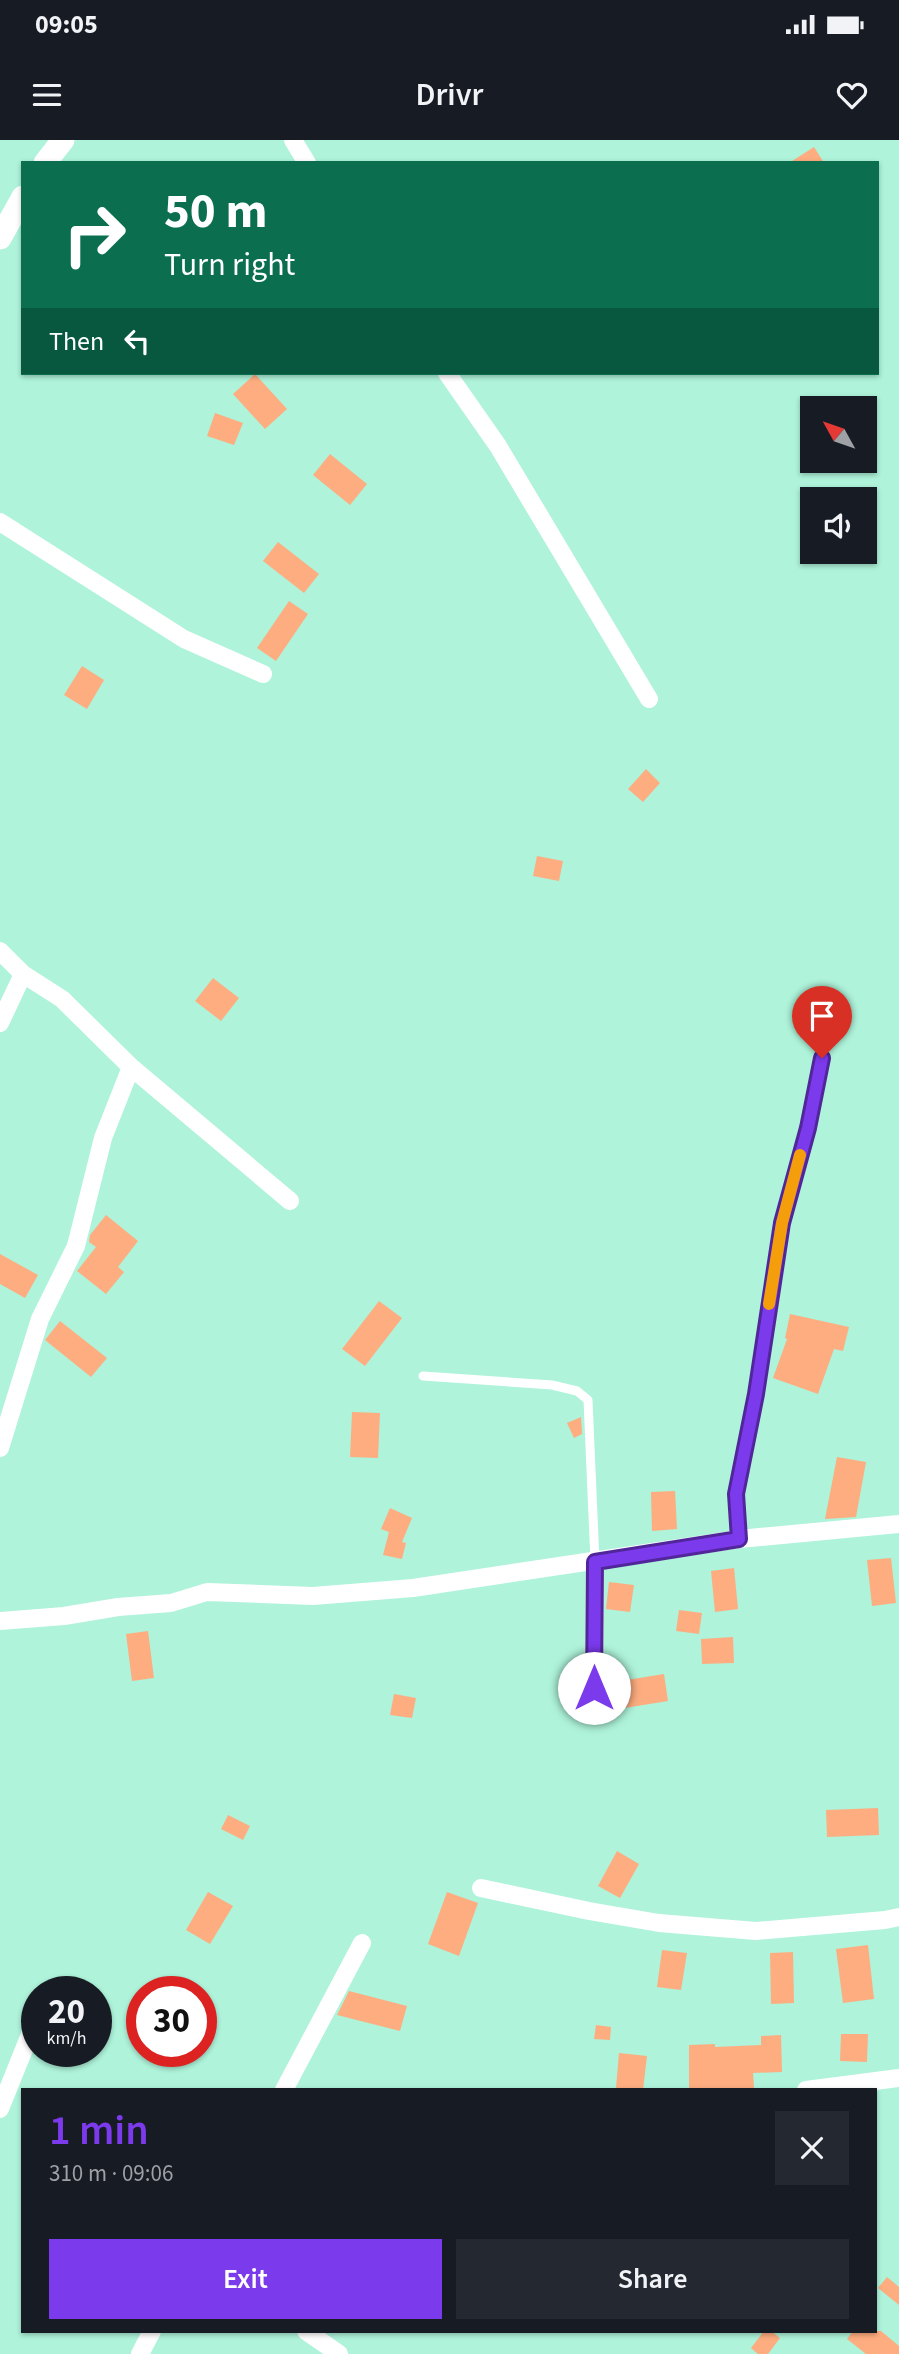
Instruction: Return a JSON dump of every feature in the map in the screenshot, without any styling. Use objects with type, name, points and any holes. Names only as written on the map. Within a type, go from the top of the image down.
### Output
[{"type":"street","points":[[47,161],[63,140]]},
{"type":"street","points":[[293,140],[306,161]]},
{"type":"street","points":[[0,238],[21,201]]},
{"type":"street","points":[[448,375],[498,446],[649,699]]},
{"type":"street","points":[[0,522],[184,639],[263,674]]},
{"type":"street","points":[[0,951],[23,974],[61,999],[131,1066],[290,1201]]},
{"type":"street","points":[[0,1023],[23,974]]},
{"type":"street","points":[[0,1448],[40,1319],[76,1246],[103,1138],[131,1066]]},
{"type":"street","points":[[0,1621],[171,1603],[206,1592],[313,1596],[413,1588],[739,1539],[899,1524]]},
{"type":"street","points":[[594,1688],[595,1562]]},
{"type":"street","points":[[481,1888],[589,1912],[659,1923],[756,1931],[899,1917]]},
{"type":"street","points":[[285,2088],[362,1943]]},
{"type":"street","points":[[0,2109],[21,2057]]},
{"type":"street","points":[[822,2088],[899,2078]]},
{"type":"street","points":[[140,2354],[151,2333]]},
{"type":"street","points":[[309,2333],[339,2354]]},
{"type":"lane","points":[[739,1539],[736,1494],[756,1394],[782,1223],[808,1128],[827,1035]]},
{"type":"lane","points":[[424,1376],[552,1385],[577,1391],[588,1400],[595,1562]]},
{"type":"building","points":[[814,147],[823,161],[792,161]]},
{"type":"building","points":[[256,375],[287,409],[265,429],[233,394]]},
{"type":"building","points":[[215,413],[243,423],[234,445],[207,436]]},
{"type":"building","points":[[330,454],[367,484],[350,505],[313,475]]},
{"type":"building","points":[[278,542],[319,574],[304,593],[263,561]]},
{"type":"building","points":[[289,601],[308,614],[276,661],[257,648]]},
{"type":"building","points":[[82,666],[104,680],[87,709],[64,695]]},
{"type":"building","points":[[646,769],[660,783],[643,802],[628,789]]},
{"type":"building","points":[[537,856],[563,861],[559,881],[533,876]]},
{"type":"building","points":[[213,978],[239,998],[221,1021],[195,1001]]},
{"type":"building","points":[[106,1215],[138,1241],[118,1267],[124,1272],[106,1294],[77,1271],[96,1247],[89,1242],[90,1235]]},
{"type":"building","points":[[0,1254],[38,1275],[25,1298],[0,1284]]},
{"type":"building","points":[[379,1301],[402,1318],[365,1366],[342,1349]]},
{"type":"building","points":[[790,1314],[849,1327],[843,1351],[834,1349],[818,1394],[773,1378],[787,1339],[785,1338]]},
{"type":"building","points":[[60,1321],[107,1358],[91,1377],[45,1340]]},
{"type":"building","points":[[352,1412],[380,1413],[378,1458],[350,1457]]},
{"type":"building","points":[[581,1417],[582,1434],[574,1438],[567,1423]]},
{"type":"building","points":[[837,1457],[866,1462],[856,1517],[825,1519]]},
{"type":"building","points":[[675,1491],[677,1529],[652,1531],[651,1492]]},
{"type":"building","points":[[390,1508],[412,1518],[402,1542],[406,1543],[402,1559],[383,1555],[389,1532],[381,1529]]},
{"type":"building","points":[[891,1558],[896,1603],[872,1606],[867,1560]]},
{"type":"building","points":[[734,1568],[738,1609],[715,1612],[711,1571]]},
{"type":"building","points":[[609,1582],[634,1585],[630,1612],[606,1609]]},
{"type":"building","points":[[679,1610],[702,1613],[699,1634],[676,1631]]},
{"type":"building","points":[[148,1631],[154,1678],[132,1681],[126,1634]]},
{"type":"building","points":[[733,1637],[734,1663],[702,1664],[701,1639]]},
{"type":"building","points":[[664,1674],[668,1701],[612,1710],[608,1683]]},
{"type":"building","points":[[394,1694],[416,1698],[412,1718],[390,1715]]},
{"type":"building","points":[[878,1808],[879,1835],[827,1837],[826,1810]]},
{"type":"building","points":[[228,1815],[250,1826],[243,1840],[221,1829]]},
{"type":"building","points":[[617,1851],[639,1864],[620,1898],[598,1886]]},
{"type":"building","points":[[208,1892],[233,1906],[210,1944],[186,1930]]},
{"type":"building","points":[[447,1892],[478,1903],[459,1956],[428,1944]]},
{"type":"building","points":[[868,1945],[874,1999],[843,2003],[836,1949]]},
{"type":"building","points":[[662,1950],[687,1953],[681,1990],[657,1987]]},
{"type":"building","points":[[793,1952],[794,2003],[771,2004],[770,1953]]},
{"type":"building","points":[[349,1991],[407,2006],[400,2031],[337,2015]]},
{"type":"building","points":[[596,2025],[611,2027],[610,2040],[594,2039]]},
{"type":"building","points":[[841,2034],[868,2034],[867,2062],[840,2061]]},
{"type":"building","points":[[781,2035],[782,2072],[753,2073],[754,2088],[689,2088],[689,2045],[761,2045],[761,2036]]},
{"type":"building","points":[[619,2053],[647,2056],[643,2088],[616,2088]]},
{"type":"building","points":[[887,2277],[899,2287],[899,2305],[878,2288]]},
{"type":"building","points":[[881,2331],[899,2346],[899,2354],[866,2354],[847,2339],[852,2333]]},
{"type":"building","points":[[762,2333],[774,2333],[780,2338],[768,2354],[758,2354],[751,2348]]},
{"type":"slow traffic","points":[[769,1304],[782,1223],[800,1155]]},
{"type":"route","points":[[594,1688],[595,1562],[739,1539],[736,1494],[756,1394],[782,1223],[808,1128],[822,1058]]}]
